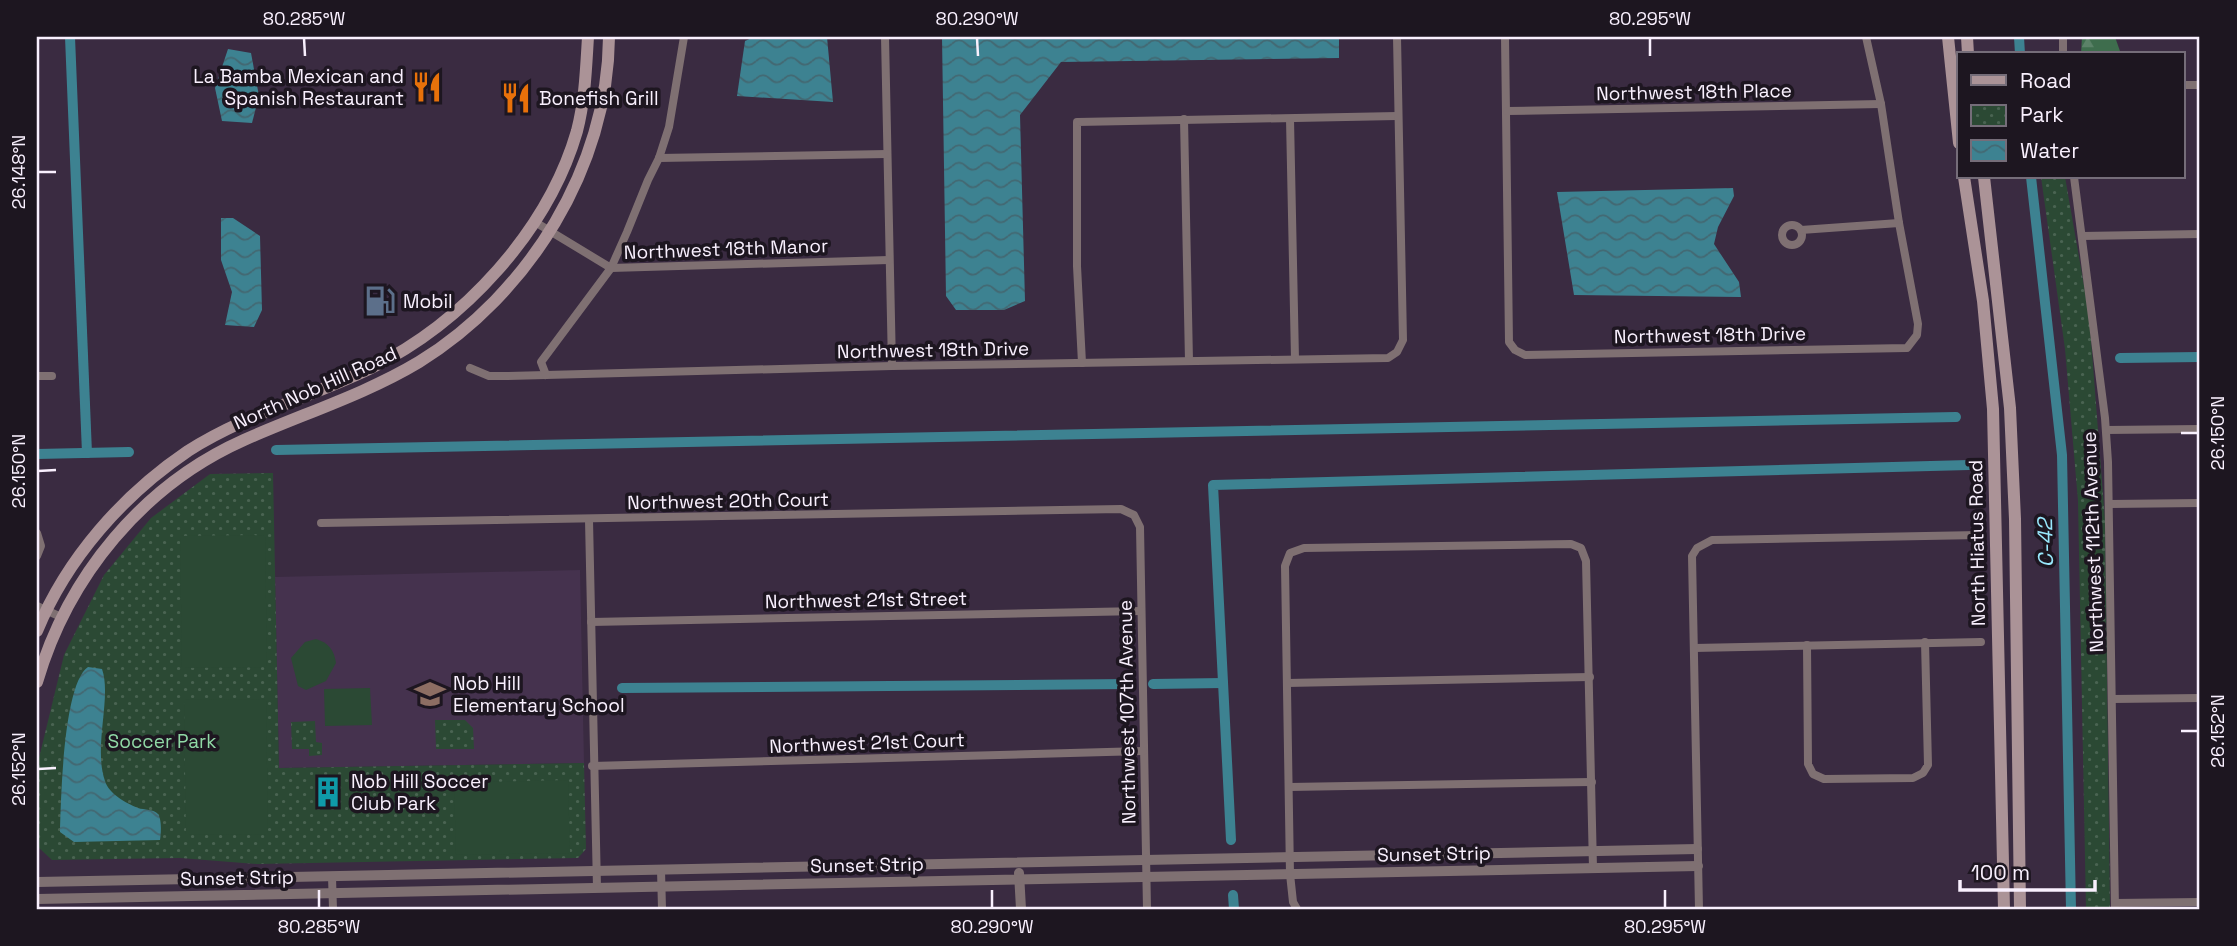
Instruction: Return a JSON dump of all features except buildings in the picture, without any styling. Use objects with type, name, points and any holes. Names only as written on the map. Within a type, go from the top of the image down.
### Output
[{"type":"main road","name":"North Nob Hill Road","points":[[37,631],[41,608],[75,562],[102,529],[153,477],[188,452],[237,424],[373,367],[449,318],[471,299],[504,263],[535,222],[560,174],[583,104],[587,37]]},
{"type":"main road","name":"North Nob Hill Road","points":[[37,681],[61,617],[77,588],[107,546],[161,491],[206,460],[243,440],[334,403],[418,362],[480,315],[518,276],[550,230],[594,137],[606,84],[609,37]]},
{"type":"main road","points":[[1948,37],[1957,124]]},
{"type":"main road","name":"North Hiatus Road","points":[[1964,178],[1983,301],[1993,409],[2004,909]]},
{"type":"main road","name":"North Hiatus Road","points":[[1984,178],[2011,408],[2020,909]]},
{"type":"main road","points":[[2003,830],[2019,829]]},
{"type":"street","points":[[546,375],[541,362],[611,268],[659,158],[670,127],[684,37]]},
{"type":"street","points":[[885,37],[892,366]]},
{"type":"street","points":[[1082,363],[1077,266],[1077,122],[1397,116],[1397,37]]},
{"type":"street","points":[[1505,37],[1507,111]]},
{"type":"street","points":[[1801,230],[1899,223],[1881,104],[1866,37]]},
{"type":"street","name":"Northwest 18th Place","points":[[1507,111],[1881,104]]},
{"type":"street","name":"Northwest 18th Drive","points":[[1507,111],[1509,342],[1515,350],[1525,355],[1907,348],[1917,335],[1918,324],[1899,223]]},
{"type":"street","name":"Northwest 18th Drive","points":[[470,368],[489,376],[1388,358],[1397,352],[1403,340],[1397,116]]},
{"type":"street","points":[[1184,119],[1189,361]]},
{"type":"street","points":[[1290,119],[1295,359]]},
{"type":"street","points":[[659,158],[887,154]]},
{"type":"street","name":"Northwest 112th Avenue","points":[[2074,178],[2106,430],[2110,504],[2115,906]]},
{"type":"street","name":"Northwest 18th Manor","points":[[535,222],[611,268],[889,260]]},
{"type":"street","points":[[2082,236],[2200,234]]},
{"type":"street","points":[[37,376],[52,376]]},
{"type":"street","points":[[2106,430],[2200,429]]},
{"type":"street","points":[[2110,504],[2200,503]]},
{"type":"street","name":"Northwest 20th Court","points":[[321,523],[1121,509],[1134,515]]},
{"type":"street","name":"Northwest 107th Avenue","points":[[1134,515],[1140,527],[1147,909]]},
{"type":"street","points":[[589,520],[592,766],[597,888]]},
{"type":"street","points":[[37,533],[41,546],[37,556]]},
{"type":"street","points":[[1699,909],[1692,556],[1697,548],[1712,540],[1979,535]]},
{"type":"street","points":[[1297,909],[1293,902],[1289,858],[1285,566],[1290,553],[1304,548],[1570,544],[1581,548],[1586,561],[1593,868]]},
{"type":"street","points":[[41,608],[61,617]]},
{"type":"street","name":"Northwest 21st Street","points":[[591,622],[1141,611]]},
{"type":"street","points":[[1807,645],[1808,764],[1813,774],[1824,779],[1913,778],[1923,774],[1928,765],[1925,642]]},
{"type":"street","points":[[1694,648],[1981,642]]},
{"type":"street","points":[[1287,682],[1590,677]]},
{"type":"street","points":[[2113,699],[2200,698]]},
{"type":"street","name":"Northwest 21st Court","points":[[592,766],[1143,751]]},
{"type":"street","points":[[1289,787],[1592,782]]},
{"type":"street","name":"Sunset Strip","points":[[37,882],[1697,849]]},
{"type":"street","points":[[1019,863],[1021,909]]},
{"type":"street","name":"Sunset Strip","points":[[37,900],[1698,866]]},
{"type":"street","points":[[661,870],[662,909]]},
{"type":"street","points":[[332,877],[333,909]]},
{"type":"street","points":[[2115,906],[2200,902]]},
{"type":"shaded area","name":"Nob Hill Elementary School","points":[[580,570],[584,763],[279,768],[275,577]]},
{"type":"green space","points":[[2082,37],[2115,37],[2120,52],[2081,52]]},
{"type":"green space","points":[[2041,178],[2065,178],[2089,314],[2105,520],[2110,909],[2086,909],[2078,501],[2065,349]]},
{"type":"green space","name":"Soccer Park","points":[[273,473],[279,768],[584,763],[586,849],[578,858],[257,864],[180,858],[52,860],[38,847],[39,758],[64,655],[104,575],[151,518],[210,474]]},
{"type":"green space","points":[[265,535],[267,667],[182,668],[180,536]]},
{"type":"green space","points":[[316,639],[330,648],[336,663],[326,681],[306,690],[298,686],[291,658],[305,642]]},
{"type":"green space","points":[[370,688],[372,725],[325,726],[324,689]]},
{"type":"green space","points":[[266,699],[268,834],[186,835],[184,700]]},
{"type":"green space","points":[[435,720],[465,720],[473,728],[474,749],[436,749]]},
{"type":"green space","points":[[315,721],[316,742],[322,743],[322,755],[309,756],[309,749],[292,749],[291,722]]},
{"type":"green space","points":[[568,780],[570,853],[456,855],[454,783]]},
{"type":"water","points":[[754,37],[827,37],[833,102],[737,96],[745,41]]},
{"type":"water","points":[[942,37],[1339,37],[1339,58],[1061,62],[1020,115],[1025,301],[1004,310],[956,310],[946,296]]},
{"type":"water","points":[[228,49],[251,53],[259,96],[252,123],[222,121],[215,88]]},
{"type":"water","points":[[1733,188],[1734,196],[1718,227],[1714,244],[1739,282],[1741,297],[1574,295],[1557,192]]},
{"type":"water","points":[[221,218],[233,218],[260,236],[262,310],[254,327],[225,325],[232,292],[221,260]]},
{"type":"water","points":[[88,667],[102,669],[105,680],[101,753],[107,786],[123,801],[158,814],[161,823],[160,840],[74,842],[60,832],[68,718],[73,695]]},
{"type":"waterway","points":[[70,37],[87,453]]},
{"type":"waterway","name":"C-42","points":[[2019,37],[2020,52]]},
{"type":"waterway","name":"C-42","points":[[2031,178],[2062,455],[2071,909]]},
{"type":"waterway","points":[[2120,358],[2200,357]]},
{"type":"waterway","points":[[276,450],[1956,417]]},
{"type":"waterway","points":[[37,454],[129,452]]},
{"type":"waterway","points":[[1231,840],[1213,485],[1969,465]]},
{"type":"waterway","points":[[1153,684],[1223,683]]},
{"type":"waterway","points":[[622,688],[1130,684]]},
{"type":"waterway","points":[[1233,895],[1234,909]]},
{"type":"place","name":"La Bamba Mexican and Spanish Restaurant","points":[[427,87]]},
{"type":"place","name":"Bonefish Grill","points":[[516,98]]},
{"type":"place","name":"Mobil","points":[[380,301]]},
{"type":"place","name":"Nob Hill Elementary School","points":[[430,694]]},
{"type":"place","name":"Nob Hill Soccer Club Park","points":[[328,792]]}]
